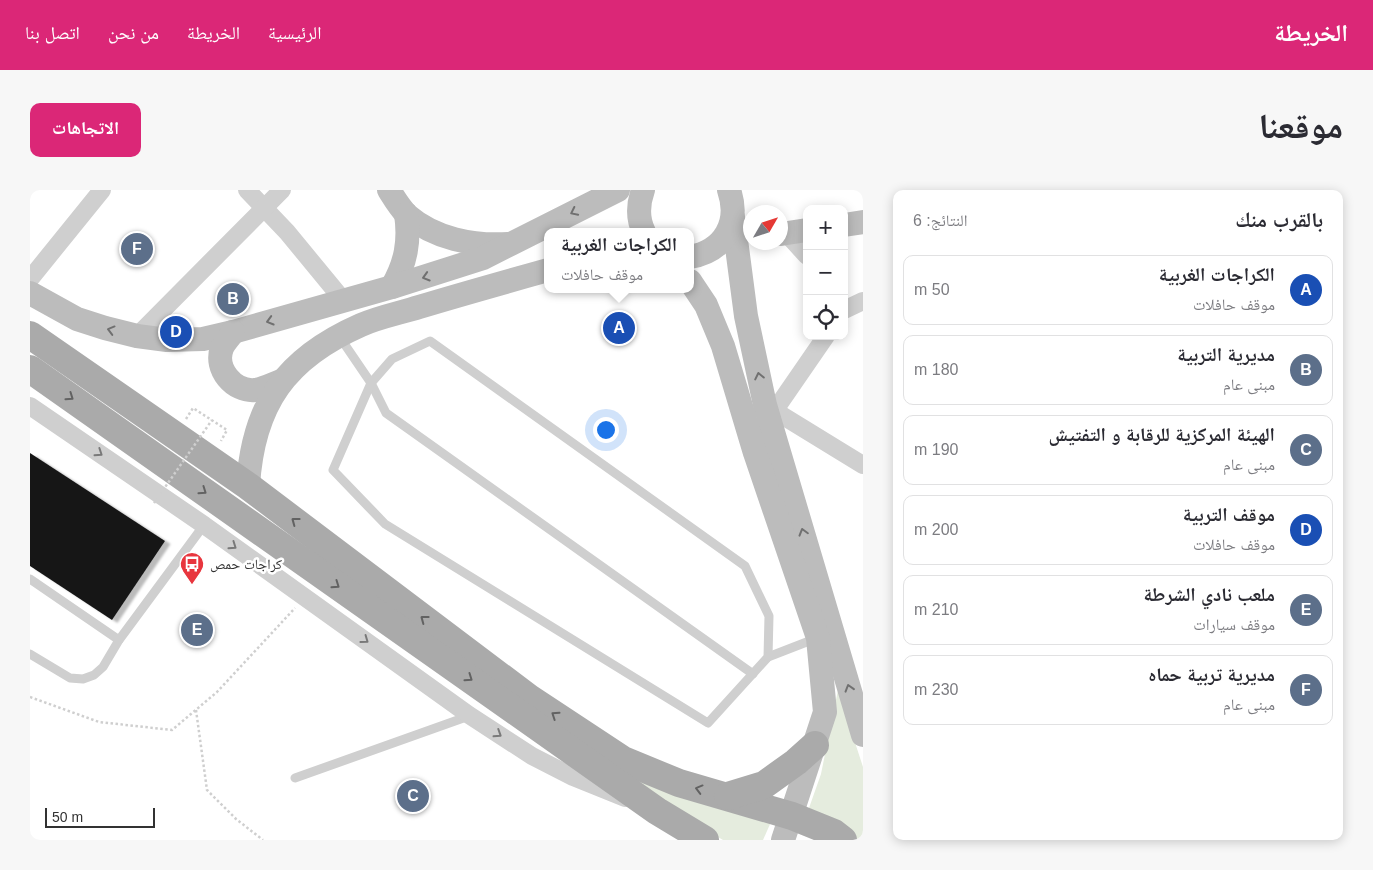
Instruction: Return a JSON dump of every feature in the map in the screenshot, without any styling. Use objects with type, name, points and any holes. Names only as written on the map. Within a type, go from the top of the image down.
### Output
[{"type":"main road","points":[[389,190],[406,214],[425,227],[446,237],[477,244],[515,243]]},
{"type":"main road","points":[[544,228],[618,190]]},
{"type":"main road","points":[[642,225],[639,200],[643,190]]},
{"type":"main road","points":[[729,190],[733,202],[734,243],[746,316],[770,408],[863,735]]},
{"type":"main road","points":[[392,287],[401,270],[406,252],[408,239],[406,214]]},
{"type":"main road","points":[[848,224],[863,222]]},
{"type":"main road","points":[[30,293],[77,318],[105,328],[137,336],[167,340],[203,339],[392,287],[484,258],[544,228]]},
{"type":"main road","points":[[694,256],[734,243]]},
{"type":"main road","points":[[248,486],[250,458],[256,431],[267,405],[281,381],[318,348],[363,324],[467,292],[544,271]]},
{"type":"main road","points":[[694,287],[706,305],[723,346],[755,453],[818,638],[825,712],[787,828]]},
{"type":"main road","points":[[233,332],[222,348],[220,359],[222,369],[227,378],[240,387],[255,390],[281,381]]},
{"type":"main road","points":[[30,335],[248,486],[530,698],[623,760],[679,783],[728,796],[787,828],[834,833],[843,840]]},
{"type":"main road","points":[[30,370],[657,811],[706,840]]},
{"type":"main road","points":[[728,796],[764,785],[796,762],[815,745]]},
{"type":"street","points":[[247,190],[287,232],[343,300]]},
{"type":"street","points":[[137,336],[282,190]]},
{"type":"street","points":[[626,190],[642,225]]},
{"type":"street","points":[[30,279],[93,193]]},
{"type":"street","points":[[791,232],[803,250]]},
{"type":"street","points":[[848,308],[863,301]]},
{"type":"street","points":[[823,340],[770,408],[863,465]]},
{"type":"street","points":[[30,406],[204,525],[469,715],[540,760],[573,777],[657,811]]},
{"type":"lane","points":[[338,336],[371,383],[386,412],[753,674]]},
{"type":"lane","points":[[768,657],[768,616],[745,566],[430,341],[392,359],[371,383],[333,470],[384,524],[708,723],[768,657],[818,638]]},
{"type":"lane","points":[[30,654],[70,678],[83,679],[94,675],[103,667],[119,640],[204,525]]},
{"type":"lane","points":[[30,579],[119,640]]},
{"type":"lane","points":[[295,778],[469,715]]},
{"type":"path","points":[[193,408],[227,430]]},
{"type":"path","points":[[154,504],[212,420]]},
{"type":"path","points":[[30,697],[99,722],[172,730],[217,692],[305,597]]},
{"type":"path","points":[[196,710],[207,790],[236,819],[263,840]]},
{"type":"shaded area","points":[[838,690],[863,767],[863,840],[859,840],[836,823],[809,808],[821,774]]},
{"type":"shaded area","points":[[556,730],[771,822],[763,840],[723,840],[622,780]]},
{"type":"building","points":[[30,453],[165,541],[112,620],[30,566]]},
{"type":"place","name":"مديرية تربية حماه","points":[[137,249]]},
{"type":"place","name":"مديرية التربية","points":[[233,299]]},
{"type":"place","name":"الكراجات الغربية","points":[[619,328]]},
{"type":"place","name":"موقف التربية","points":[[176,332]]},
{"type":"place","name":"كراجات حمص","points":[[192,585]]},
{"type":"place","name":"ملعب نادي الشرطة","points":[[197,630]]},
{"type":"place","name":"الهيئة المركزية للرقابة و التفتيش","points":[[413,796]]}]
